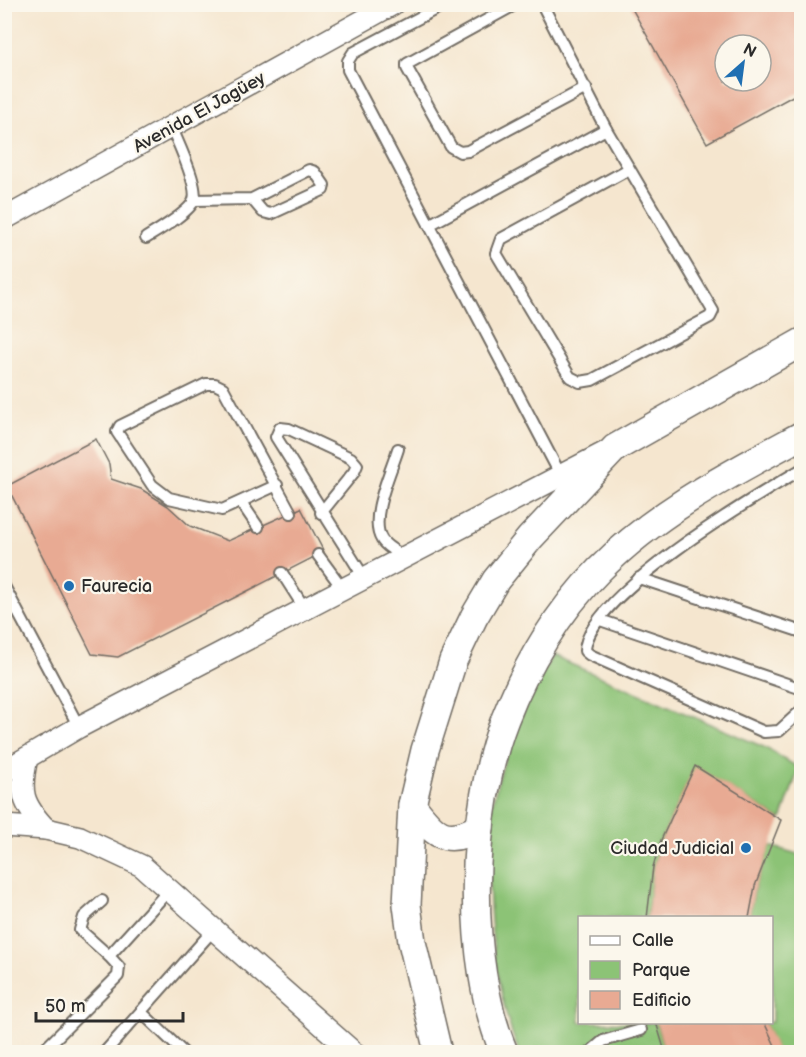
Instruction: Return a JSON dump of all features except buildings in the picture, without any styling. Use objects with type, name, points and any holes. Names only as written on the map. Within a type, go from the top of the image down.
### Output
[{"type":"street","name":"Avenida El Jagüey","points":[[4,219],[393,4]]},
{"type":"street","points":[[4,771],[79,727],[560,474],[615,448],[801,342]]},
{"type":"street","points":[[504,1053],[488,997],[477,937],[480,827],[504,720],[521,683],[562,612],[599,570],[667,512],[801,435]]},
{"type":"street","points":[[438,1053],[411,942],[407,905],[412,805],[425,750],[453,661],[474,617],[496,580],[523,546],[615,448]]},
{"type":"street","points":[[559,507],[563,492],[560,474]]},
{"type":"street","points":[[27,758],[22,779],[23,795],[29,811],[46,829]]},
{"type":"street","points":[[412,805],[426,824],[450,837],[462,837],[480,827]]},
{"type":"street","points":[[4,826],[46,829],[80,837],[142,866],[215,928],[345,1050]]},
{"type":"lane","points":[[445,4],[353,53],[348,61],[348,70],[560,474]]},
{"type":"lane","points":[[516,4],[407,64],[407,68],[452,147],[460,152],[468,151],[586,88]]},
{"type":"lane","points":[[542,4],[606,129],[708,302],[712,314],[592,380],[580,382],[570,377],[496,253],[497,245],[501,239],[629,169]]},
{"type":"lane","points":[[146,238],[187,210],[194,200],[194,187],[172,128]]},
{"type":"lane","points":[[429,225],[606,129]]},
{"type":"lane","points":[[194,200],[252,199],[309,170],[315,172],[324,185],[323,190],[271,214],[263,212],[252,199]]},
{"type":"lane","points":[[277,485],[216,511],[169,498],[159,492],[137,467],[117,432],[120,426],[207,384],[215,384],[223,388],[236,409],[277,485],[291,513]]},
{"type":"lane","points":[[321,513],[357,465],[351,458],[289,429],[280,428],[276,437],[321,513],[364,579]]},
{"type":"lane","points":[[398,449],[377,515],[377,528],[387,546],[405,557]]},
{"type":"lane","points":[[801,470],[682,544],[639,578],[600,620],[585,643],[585,651],[590,656],[764,732],[779,731],[801,710]]},
{"type":"lane","points":[[241,502],[258,527]]},
{"type":"lane","points":[[318,555],[343,589]]},
{"type":"lane","points":[[282,573],[305,609]]},
{"type":"lane","points":[[639,578],[801,632]]},
{"type":"lane","points":[[4,586],[79,727]]},
{"type":"lane","points":[[600,620],[801,689]]},
{"type":"lane","points":[[109,956],[169,890]]},
{"type":"lane","points":[[42,1053],[118,976],[118,967],[109,956],[80,930],[84,917],[102,901]]},
{"type":"lane","points":[[105,1053],[215,928]]},
{"type":"lane","points":[[141,1012],[183,1053]]},
{"type":"lane","points":[[590,1053],[603,1041],[641,1030]]},
{"type":"green space","points":[[552,656],[766,748],[799,768],[781,820],[695,767],[661,840],[653,867],[647,916],[578,916],[578,1024],[656,1024],[665,1052],[519,1052],[504,1007],[495,960],[489,888],[488,823],[514,734]]},
{"type":"green space","points":[[770,846],[801,855],[801,1052],[778,1052],[764,1024],[773,1024],[773,916],[749,916],[755,886]]},
{"type":"place","name":"Faurecia","points":[[69,586]]},
{"type":"place","name":"Ciudad Judicial","points":[[746,848]]}]
